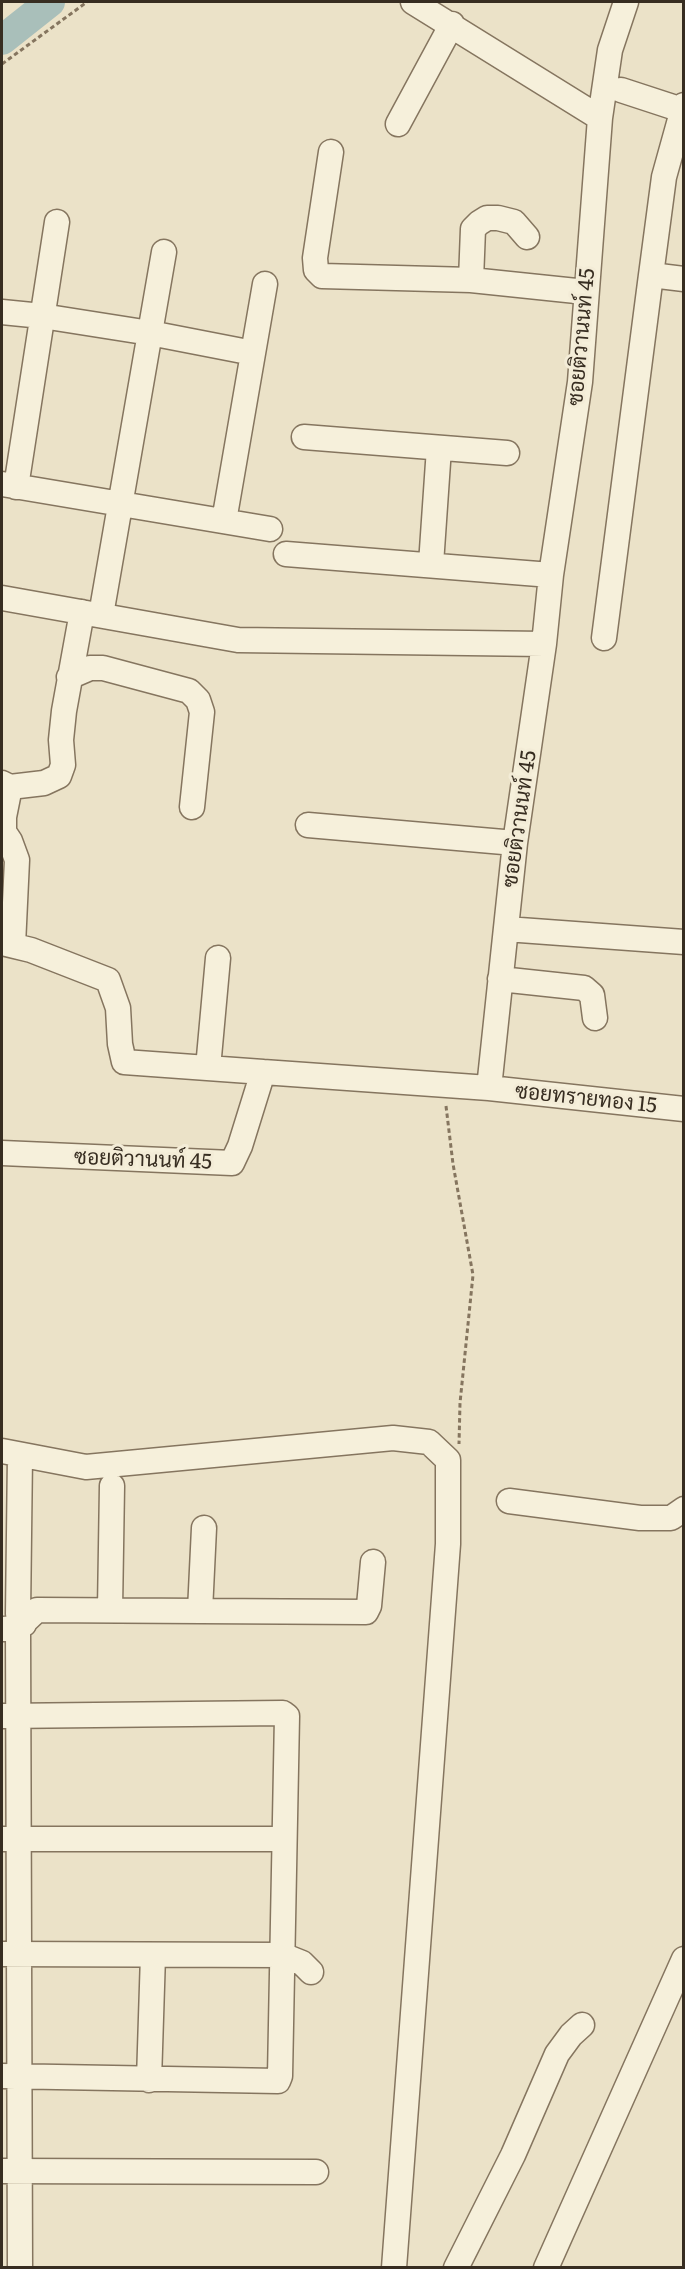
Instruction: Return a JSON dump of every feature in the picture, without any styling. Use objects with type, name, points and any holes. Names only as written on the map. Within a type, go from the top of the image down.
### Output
[{"type":"street","points":[[413,2],[452,24],[600,118]]},
{"type":"street","name":"ซอยติวานนท์ 45","points":[[489,1088],[515,843],[580,382],[600,118],[610,50],[626,2]]},
{"type":"street","points":[[398,124],[452,24]]},
{"type":"street","points":[[604,638],[651,275],[674,180],[683,108],[621,90]]},
{"type":"street","points":[[332,152],[315,258],[316,270],[322,276],[471,280],[586,292]]},
{"type":"street","points":[[471,280],[473,229],[479,224],[487,218],[514,222],[527,237]]},
{"type":"street","points":[[57,222],[42,316],[9,486],[270,529]]},
{"type":"street","points":[[164,252],[120,504],[91,614],[69,676],[61,740],[63,765],[59,776],[44,783],[6,785],[4,832],[17,860],[7,944],[108,980],[118,1008],[120,1044],[124,1062],[489,1088]]},
{"type":"street","points":[[651,275],[684,279]]},
{"type":"street","points":[[224,521],[265,284]]},
{"type":"street","points":[[2,312],[150,333],[253,353]]},
{"type":"street","points":[[304,437],[507,453]]},
{"type":"street","points":[[431,564],[439,448]]},
{"type":"street","points":[[286,554],[551,575]]},
{"type":"street","points":[[2,598],[238,640],[544,644]]},
{"type":"street","points":[[69,676],[90,668],[103,668],[189,691],[198,700],[202,712],[192,807]]},
{"type":"street","points":[[308,825],[515,843]]},
{"type":"street","points":[[506,928],[684,942]]},
{"type":"street","points":[[208,1068],[218,958]]},
{"type":"street","points":[[500,979],[584,988],[592,995],[595,1018]]},
{"type":"street","name":"ซอยติวานนท์ 45","points":[[2,1153],[232,1163],[240,1146],[263,1072]]},
{"type":"street","name":"ซอยทรายทอง 15","points":[[489,1088],[684,1109]]},
{"type":"street","points":[[20,2268],[10,2171],[10,1716],[14,1627],[18,1614],[11,1453],[86,1467],[393,1438],[429,1442],[448,1460],[448,1544],[394,2268]]},
{"type":"street","points":[[110,1609],[112,1486]]},
{"type":"street","points":[[509,1501],[640,1518],[671,1518],[684,1509]]},
{"type":"street","points":[[200,1611],[204,1528]]},
{"type":"street","points":[[14,1627],[37,1610],[366,1612],[369,1606],[373,1562]]},
{"type":"street","points":[[10,1716],[285,1714],[287,1716],[280,2076],[278,2081],[10,2076]]},
{"type":"street","points":[[10,1839],[284,1839]]},
{"type":"street","points":[[10,1954],[282,1956],[302,1964],[311,1972]]},
{"type":"street","points":[[149,2080],[153,1955]]},
{"type":"street","points":[[546,2268],[684,1959]]},
{"type":"street","points":[[456,2268],[513,2155],[557,2054],[571,2035],[582,2025]]},
{"type":"street","points":[[10,2171],[316,2172]]},
{"type":"path","points":[[2,64],[87,2]]},
{"type":"path","points":[[448,1085],[445,1111],[473,1275],[460,1403],[459,1448]]},
{"type":"waterway","points":[[2,40],[50,2]]}]
